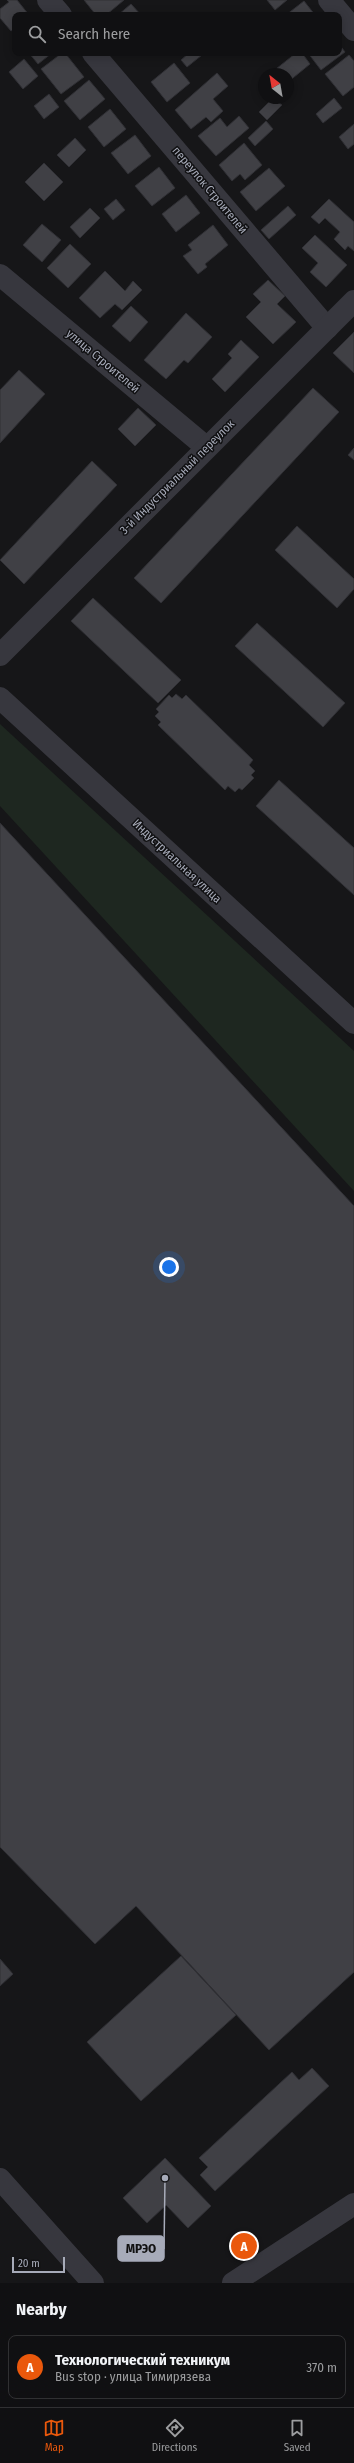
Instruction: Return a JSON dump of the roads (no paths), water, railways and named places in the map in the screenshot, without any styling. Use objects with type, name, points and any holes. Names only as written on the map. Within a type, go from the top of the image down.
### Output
[{"type":"street","points":[[48,0],[58,12]]},
{"type":"street","points":[[329,0],[339,12]]},
{"type":"street","points":[[342,16],[354,30]]},
{"type":"street","name":"переулок Строителей","points":[[96,56],[327,328]]},
{"type":"street","name":"улица Строителей","points":[[0,275],[206,447]]},
{"type":"street","name":"3-й Индустриальный переулок","points":[[0,655],[206,447],[354,301]]},
{"type":"street","name":"Индустриальная улица","points":[[0,698],[354,1024]]},
{"type":"street","points":[[0,2179],[93,2283]]},
{"type":"street","points":[[233,2283],[354,2204]]},
{"type":"place","name":"МРЭО","points":[[165,2178]]},
{"type":"place","name":"Технологический техникум","points":[[244,2246]]}]
